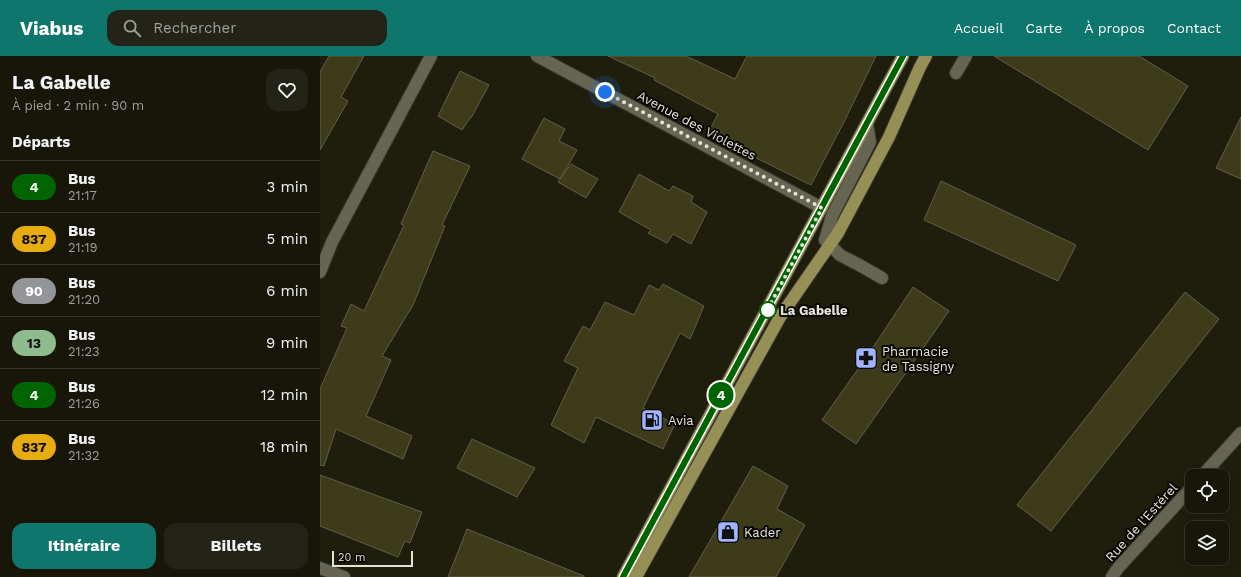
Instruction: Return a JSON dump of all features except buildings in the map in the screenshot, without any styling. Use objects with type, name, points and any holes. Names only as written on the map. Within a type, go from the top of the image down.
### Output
[{"type":"main road","points":[[623,577],[903,56]]},
{"type":"main road","points":[[636,577],[780,317],[838,233],[889,137],[926,56]]},
{"type":"street","points":[[320,272],[332,242],[431,56]]},
{"type":"street","name":"Avenue des Violettes","points":[[537,56],[822,208]]},
{"type":"street","points":[[956,73],[966,56]]},
{"type":"street","points":[[867,124],[870,142],[832,216],[825,240],[829,246],[840,255],[882,278]]},
{"type":"street","points":[[1208,469],[1241,433]]},
{"type":"street","name":"Rue de l'Estérel","points":[[1112,577],[1118,568],[1185,495]]},
{"type":"street","points":[[320,568],[344,577]]},
{"type":"bus line","name":"4","points":[[623,577],[903,56]]},
{"type":"place","name":"La Gabelle","points":[[768,310]]},
{"type":"place","name":"Pharmacie de Tassigny","points":[[866,358]]},
{"type":"place","name":"Avia","points":[[652,420]]},
{"type":"place","name":"Kader","points":[[728,532]]},
{"type":"route","points":[[605,92],[822,208],[765,314],[768,310]]}]
